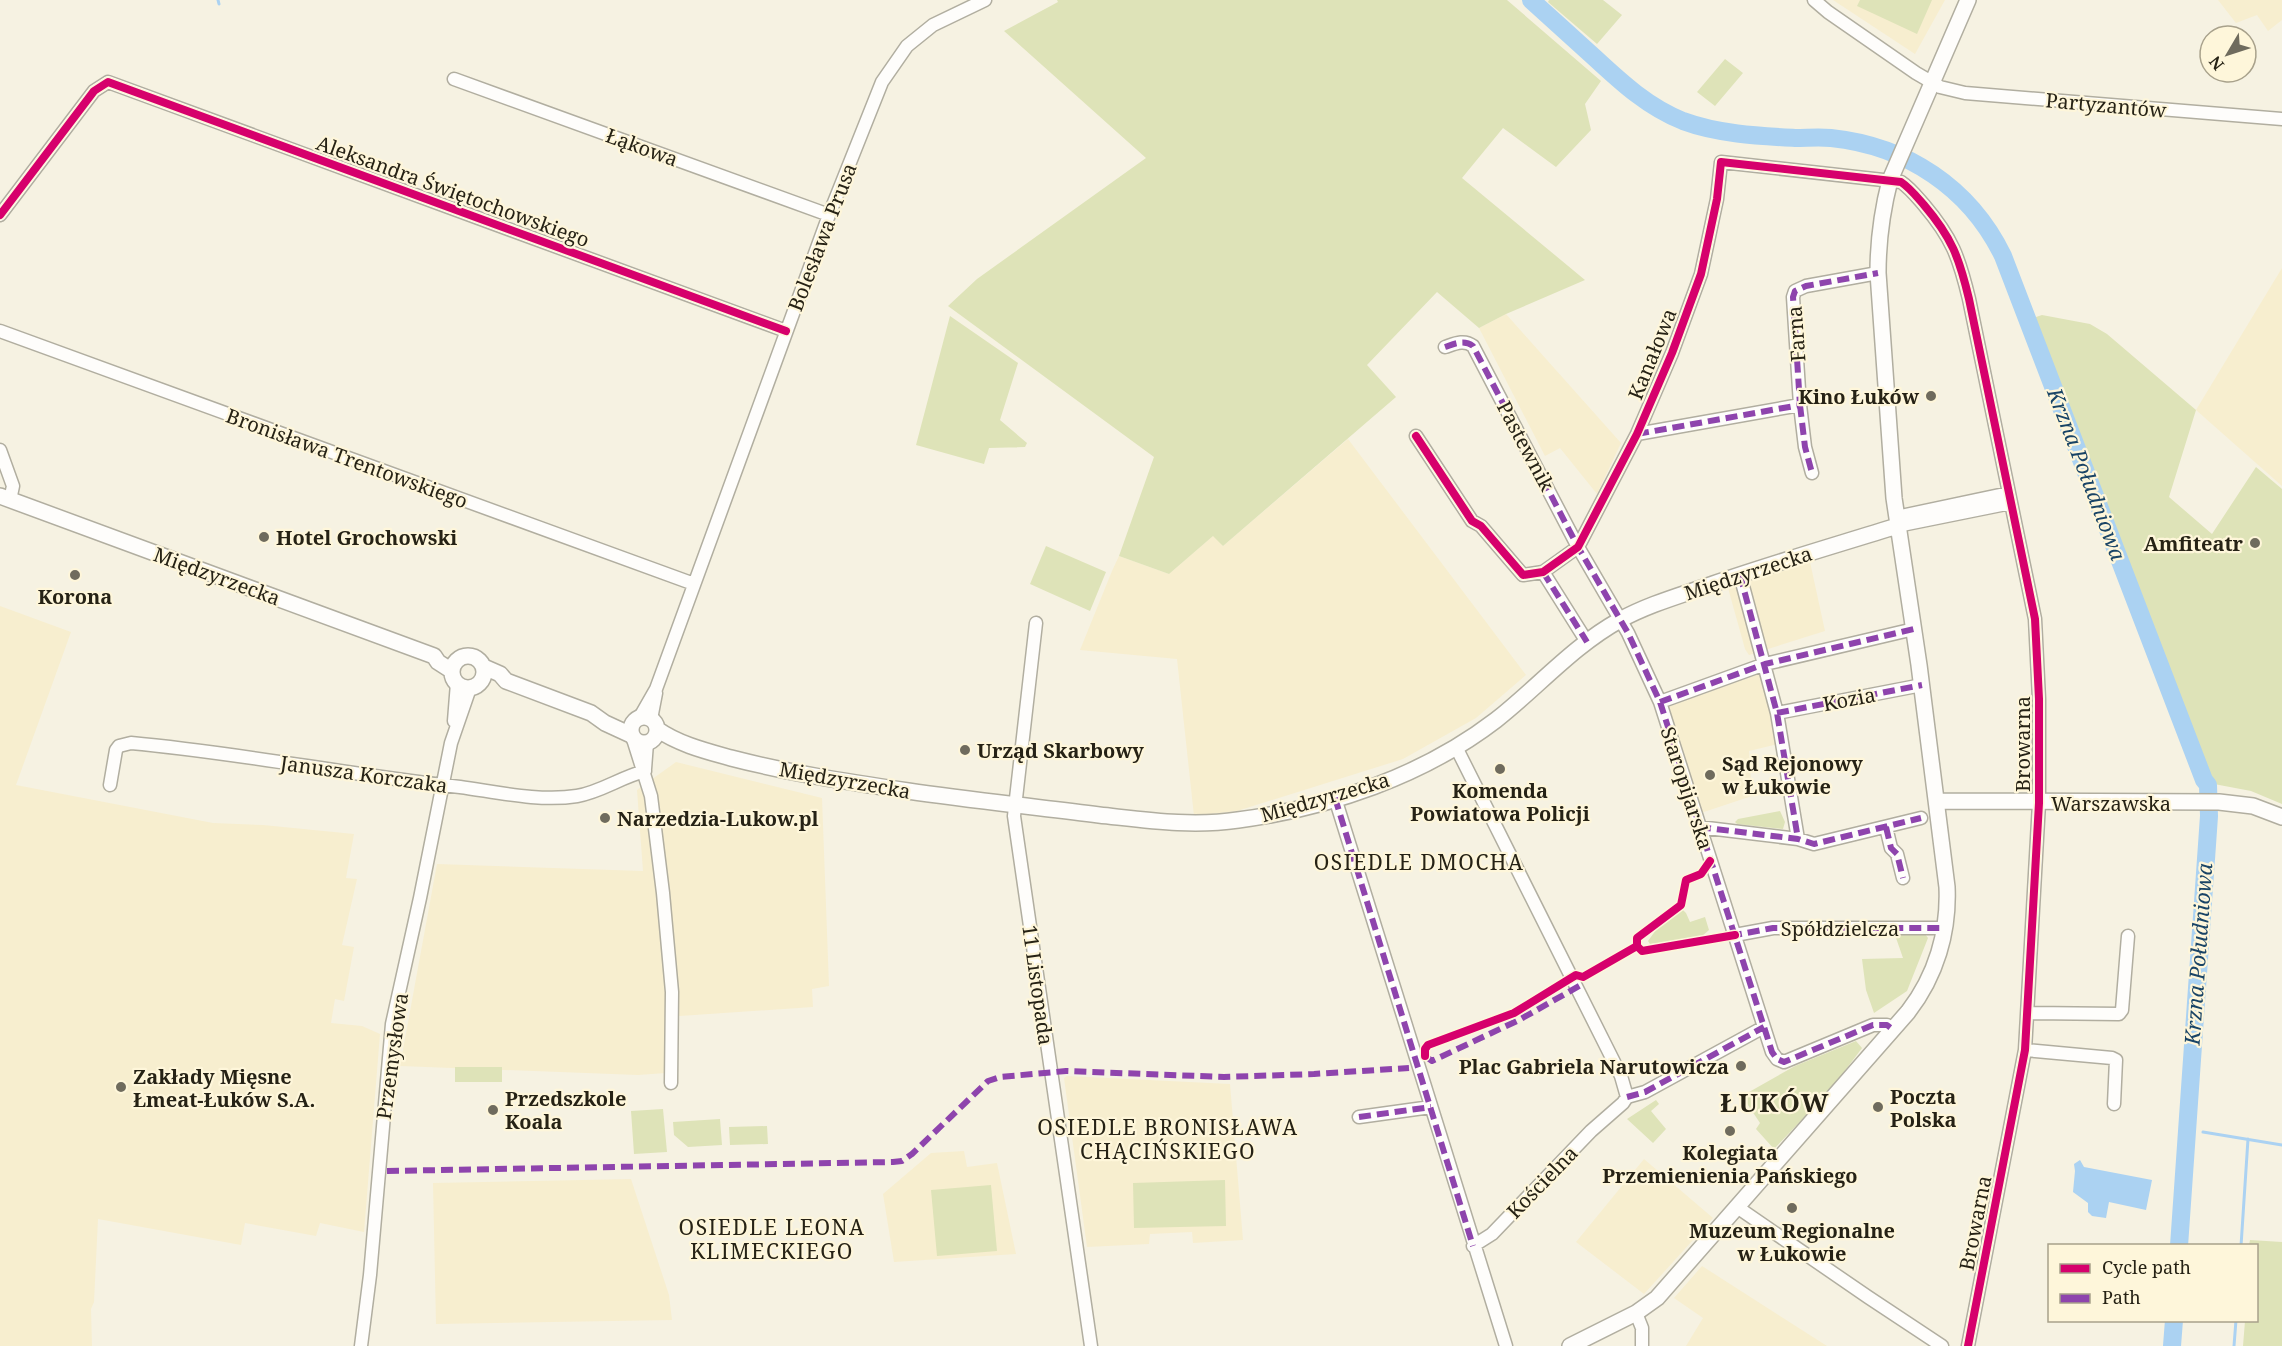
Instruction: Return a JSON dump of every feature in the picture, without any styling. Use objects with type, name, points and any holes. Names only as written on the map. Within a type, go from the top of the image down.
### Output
[{"type":"main road","points":[[1570,1346],[1636,1313],[1657,1298],[1916,1000],[1928,980],[1939,953],[1945,928],[1947,887],[1922,685],[1897,522],[1878,273],[1880,223],[1892,174],[1968,0]]},
{"type":"main road","name":"Międzyrzecka","points":[[5,498],[434,656],[438,662],[467,675],[500,674],[506,681],[591,713],[629,720],[643,730],[692,747],[806,775],[1014,806],[1196,824],[1260,817],[1335,798],[1391,779],[1456,747],[1507,711],[1587,642],[1621,620],[1656,604],[1740,574],[1897,522]]},
{"type":"main road","name":"Warszawska","points":[[1937,801],[2219,802],[2253,806],[2282,817]]},
{"type":"street","name":"Bolesława Prusa","points":[[643,730],[656,688],[786,331],[882,81],[907,46],[933,25],[985,0]]},
{"type":"street","name":"Partyzantów","points":[[1814,0],[1931,83],[1956,91],[2002,97],[2282,119]]},
{"type":"street","name":"Łąkowa","points":[[454,79],[829,215]]},
{"type":"street","name":"Aleksandra Świętochowskiego","points":[[0,215],[94,91],[108,82],[786,331]]},
{"type":"street","name":"Kanałowa","points":[[1578,547],[1637,434],[1672,352],[1701,274],[1711,230],[1721,162],[1892,174]]},
{"type":"street","name":"Browarna","points":[[1892,174],[1908,186],[1944,228],[1958,255],[1979,345],[2035,619],[2039,699],[2039,803],[2025,1050],[1970,1343]]},
{"type":"street","name":"Farna","points":[[1800,405],[1793,297],[1795,291],[1806,286],[1878,273]]},
{"type":"street","name":"Bronisława Trentowskiego","points":[[0,331],[694,584]]},
{"type":"street","name":"Pastewnik","points":[[1445,346],[1458,342],[1469,343],[1473,346],[1578,547],[1621,620]]},
{"type":"street","points":[[1637,434],[1800,405],[1805,447],[1812,473]]},
{"type":"street","points":[[1416,436],[1472,521],[1481,526],[1523,575],[1543,572],[1578,547]]},
{"type":"street","points":[[0,450],[13,486],[5,498]]},
{"type":"street","points":[[1897,522],[2010,498]]},
{"type":"street","points":[[1543,572],[1587,642]]},
{"type":"street","points":[[1740,574],[1777,713],[1798,839]]},
{"type":"street","name":"Staropijarska","points":[[1621,620],[1660,702],[1772,1052],[1780,1061],[1785,1062],[1873,1025],[1887,1025],[1892,1029]]},
{"type":"street","name":"11 Listopada","points":[[1036,623],[1014,806],[1014,824],[1091,1346]]},
{"type":"street","points":[[1660,702],[1765,664],[1914,629]]},
{"type":"street","name":"Przemysłowa","points":[[361,1346],[370,1275],[392,1024],[467,675]]},
{"type":"street","name":"Kozia","points":[[1777,713],[1922,685]]},
{"type":"street","points":[[643,730],[645,771],[651,796],[671,975],[671,1083]]},
{"type":"street","name":"Janusza Korczaka","points":[[110,785],[116,750],[119,746],[131,743],[207,751],[443,786],[544,797],[589,794],[630,774],[645,771]]},
{"type":"street","points":[[1456,747],[1621,1076],[1627,1097]]},
{"type":"street","points":[[1335,798],[1506,1346]]},
{"type":"street","points":[[1699,827],[1798,839],[1806,843],[1820,843],[1921,818]]},
{"type":"street","points":[[1886,827],[1891,848],[1897,854],[1903,878]]},
{"type":"street","name":"Spółdzielcza","points":[[1735,935],[1773,928],[1945,928]]},
{"type":"street","points":[[2028,1013],[2119,1014],[2122,1010],[2128,936]]},
{"type":"street","name":"Kościelna","points":[[1473,1246],[1492,1234],[1627,1097],[1645,1092],[1764,1027]]},
{"type":"street","points":[[2025,1050],[2116,1060],[2114,1104]]},
{"type":"street","points":[[1359,1117],[1431,1107]]},
{"type":"street","points":[[1737,1207],[1868,1298],[1942,1346]]},
{"type":"street","points":[[1636,1313],[1642,1328],[1642,1346]]},
{"type":"shaded area","points":[[1833,0],[1945,0],[1915,54]]},
{"type":"shaded area","points":[[2218,0],[2282,0],[2282,20],[2268,31],[2257,15],[2236,23]]},
{"type":"shaded area","points":[[2282,268],[2282,486],[2196,410]]},
{"type":"shaded area","points":[[1506,314],[1621,443],[1597,494],[1560,448],[1545,456],[1479,328]]},
{"type":"shaded area","points":[[1348,439],[1526,675],[1476,718],[1403,759],[1237,811],[1194,816],[1177,659],[1080,650],[1112,571],[1119,556],[1169,574],[1214,535],[1223,546]]},
{"type":"shaded area","points":[[1810,562],[1825,631],[1749,655],[1745,649],[1728,588]]},
{"type":"shaded area","name":"Zakłady Mięsne Łmeat-Łuków S.A.","points":[[0,606],[71,632],[16,785],[213,823],[263,825],[354,834],[346,878],[357,879],[342,945],[354,947],[344,1001],[335,999],[331,1023],[362,1026],[380,1034],[364,1232],[320,1223],[316,1236],[245,1223],[241,1245],[98,1219],[94,1302],[91,1309],[92,1346],[0,1346]]},
{"type":"shaded area","points":[[1762,673],[1778,744],[1749,751],[1752,796],[1698,814],[1665,708]]},
{"type":"shaded area","points":[[676,762],[822,798],[829,986],[812,989],[813,1007],[665,1017],[666,1073],[638,1075],[400,1066],[437,864],[643,871],[637,790]]},
{"type":"shaded area","points":[[1067,1076],[1230,1084],[1243,1240],[1193,1243],[1192,1232],[1150,1234],[1149,1244],[1087,1247],[1064,1078]]},
{"type":"shaded area","points":[[964,1151],[967,1167],[997,1163],[1016,1254],[894,1262],[883,1194],[931,1153]]},
{"type":"shaded area","points":[[1644,1159],[1713,1218],[1644,1294],[1576,1242]]},
{"type":"shaded area","points":[[631,1179],[669,1295],[672,1320],[436,1324],[433,1183]]},
{"type":"shaded area","points":[[1702,1266],[1827,1346],[1686,1346],[1703,1318],[1674,1298]]},
{"type":"green space","points":[[1057,0],[1507,0],[1601,81],[1585,104],[1591,130],[1556,167],[1503,128],[1462,178],[1585,280],[1479,328],[1437,292],[1367,365],[1396,397],[1223,546],[1213,536],[1169,574],[1119,556],[1154,457],[948,306],[977,279],[1146,158],[1004,31],[1058,2]]},
{"type":"green space","points":[[1549,0],[1603,0],[1622,15],[1597,44],[1548,2]]},
{"type":"green space","points":[[1860,0],[1932,0],[1917,34],[1857,6]]},
{"type":"green space","points":[[1725,59],[1743,73],[1715,106],[1697,92]]},
{"type":"green space","points":[[2042,315],[2090,324],[2107,334],[2196,410],[2169,497],[2212,534],[2256,467],[2282,489],[2282,804],[2251,791],[2214,784],[2033,318]]},
{"type":"green space","points":[[950,316],[1018,363],[1000,420],[1027,443],[1025,447],[989,448],[984,464],[916,445]]},
{"type":"green space","points":[[1046,546],[1106,572],[1090,611],[1030,584]]},
{"type":"green space","points":[[1780,811],[1785,822],[1783,829],[1735,822],[1738,819]]},
{"type":"green space","points":[[1681,908],[1690,922],[1705,917],[1709,930],[1700,938],[1650,944],[1648,941],[1661,923]]},
{"type":"green space","points":[[1925,934],[1928,938],[1907,991],[1874,1013],[1866,990],[1862,959],[1903,958],[1895,935]]},
{"type":"green space","points":[[1856,1041],[1862,1048],[1832,1088],[1774,1149],[1756,1129],[1760,1123],[1742,1096],[1795,1066]]},
{"type":"green space","points":[[455,1067],[502,1067],[502,1082],[455,1082]]},
{"type":"green space","points":[[1656,1100],[1659,1104],[1651,1111],[1666,1129],[1653,1143],[1627,1119]]},
{"type":"green space","points":[[663,1109],[667,1152],[634,1154],[631,1111]]},
{"type":"green space","points":[[720,1119],[722,1145],[688,1147],[674,1135],[673,1122]]},
{"type":"green space","points":[[767,1126],[768,1144],[730,1145],[729,1127]]},
{"type":"green space","points":[[1225,1180],[1226,1226],[1134,1228],[1133,1183]]},
{"type":"green space","points":[[991,1185],[997,1251],[937,1256],[931,1190]]},
{"type":"green space","points":[[2250,1240],[2282,1242],[2282,1346],[2243,1346],[2245,1322],[2258,1322],[2258,1244],[2249,1244]]},
{"type":"water","points":[[2080,1160],[2084,1167],[2152,1180],[2146,1210],[2109,1202],[2106,1218],[2092,1216],[2088,1212],[2088,1203],[2073,1192],[2074,1164]]},
{"type":"waterway","points":[[218,0],[219,4]]},
{"type":"waterway","name":"Krzna Południowa","points":[[1531,0],[1636,94],[1658,109],[1683,121],[1739,134],[1831,138],[1885,150],[1910,161],[1933,174],[1973,210],[2003,256],[2204,780],[2208,785],[2209,816],[2179,1244]]},
{"type":"waterway","points":[[2203,1132],[2282,1145]]},
{"type":"waterway","points":[[2241,1244],[2248,1139]]},
{"type":"waterway","name":"Krzna Południowa","points":[[2172,1346],[2174,1322]]},
{"type":"waterway","points":[[2234,1346],[2236,1322]]},
{"type":"marked path","points":[[1637,434],[1800,405],[1793,297],[1795,291],[1806,286],[1878,273]]},
{"type":"marked path","points":[[1445,347],[1463,342],[1473,346],[1578,547],[1628,633],[1660,702],[1772,1052],[1777,1059],[1784,1062],[1873,1025],[1887,1025],[1892,1029]]},
{"type":"marked path","points":[[1800,405],[1805,447],[1812,473]]},
{"type":"marked path","points":[[1543,572],[1587,642]]},
{"type":"marked path","points":[[1740,575],[1777,713],[1798,839]]},
{"type":"marked path","points":[[1660,702],[1765,664],[1914,629]]},
{"type":"marked path","points":[[1777,713],[1922,685]]},
{"type":"marked path","points":[[1335,798],[1473,1246]]},
{"type":"marked path","points":[[1699,827],[1798,839],[1814,844],[1921,818]]},
{"type":"marked path","points":[[1886,827],[1891,848],[1897,854],[1903,878]]},
{"type":"marked path","points":[[1730,936],[1773,928],[1945,928]]},
{"type":"marked path","points":[[1425,1056],[1432,1061],[1519,1020],[1581,985],[1583,977]]},
{"type":"marked path","points":[[1627,1097],[1645,1092],[1764,1027]]},
{"type":"marked path","points":[[387,1171],[893,1162],[902,1161],[912,1154],[988,1081],[1000,1077],[1066,1071],[1224,1077],[1409,1068]]},
{"type":"marked path","points":[[1359,1117],[1431,1107]]},
{"type":"cycle path","points":[[0,215],[94,91],[108,82],[786,331]]},
{"type":"cycle path","points":[[1416,436],[1472,521],[1481,526],[1523,575],[1543,572],[1578,547],[1637,434],[1672,353],[1701,274],[1717,199],[1721,162],[1901,182],[1924,205],[1948,238],[1962,271],[1969,299],[2035,619],[2039,699],[2039,803],[2025,1050],[1968,1346]]},
{"type":"cycle path","points":[[1637,946],[1637,938],[1681,905],[1686,880],[1701,874],[1710,861]]},
{"type":"cycle path","points":[[1425,1056],[1425,1049],[1428,1045],[1514,1013],[1576,975],[1583,977],[1637,946],[1642,951],[1735,935]]},
{"type":"place","name":"Kino Łuków","points":[[1931,396]]},
{"type":"place","name":"Hotel Grochowski","points":[[264,537]]},
{"type":"place","name":"Amfiteatr","points":[[2255,543]]},
{"type":"place","name":"Korona","points":[[75,575]]},
{"type":"place","name":"Urząd Skarbowy","points":[[965,750]]},
{"type":"place","name":"Komenda Powiatowa Policji","points":[[1500,769]]},
{"type":"place","name":"Sąd Rejonowy w Łukowie","points":[[1710,775]]},
{"type":"place","name":"Narzedzia-Lukow.pl","points":[[605,818]]},
{"type":"place","name":"Plac Gabriela Narutowicza","points":[[1741,1066]]},
{"type":"place","name":"Zakłady Mięsne Łmeat-Łuków S.A.","points":[[121,1087]]},
{"type":"place","name":"Poczta Polska","points":[[1878,1107]]},
{"type":"place","name":"Przedszkole Koala","points":[[493,1110]]},
{"type":"place","name":"Kolegiata Przemienienia Pańskiego","points":[[1730,1131]]},
{"type":"place","name":"Muzeum Regionalne w Łukowie","points":[[1792,1208]]},
{"type":"district","name":"OSIEDLE DMOCHA","points":[[1419,862]]},
{"type":"district","name":"ŁUKÓW","points":[[1775,1102]]},
{"type":"district","name":"OSIEDLE BRONISŁAWA CHĄCIŃSKIEGO","points":[[1168,1139]]},
{"type":"district","name":"OSIEDLE LEONA KLIMECKIEGO","points":[[772,1239]]}]
